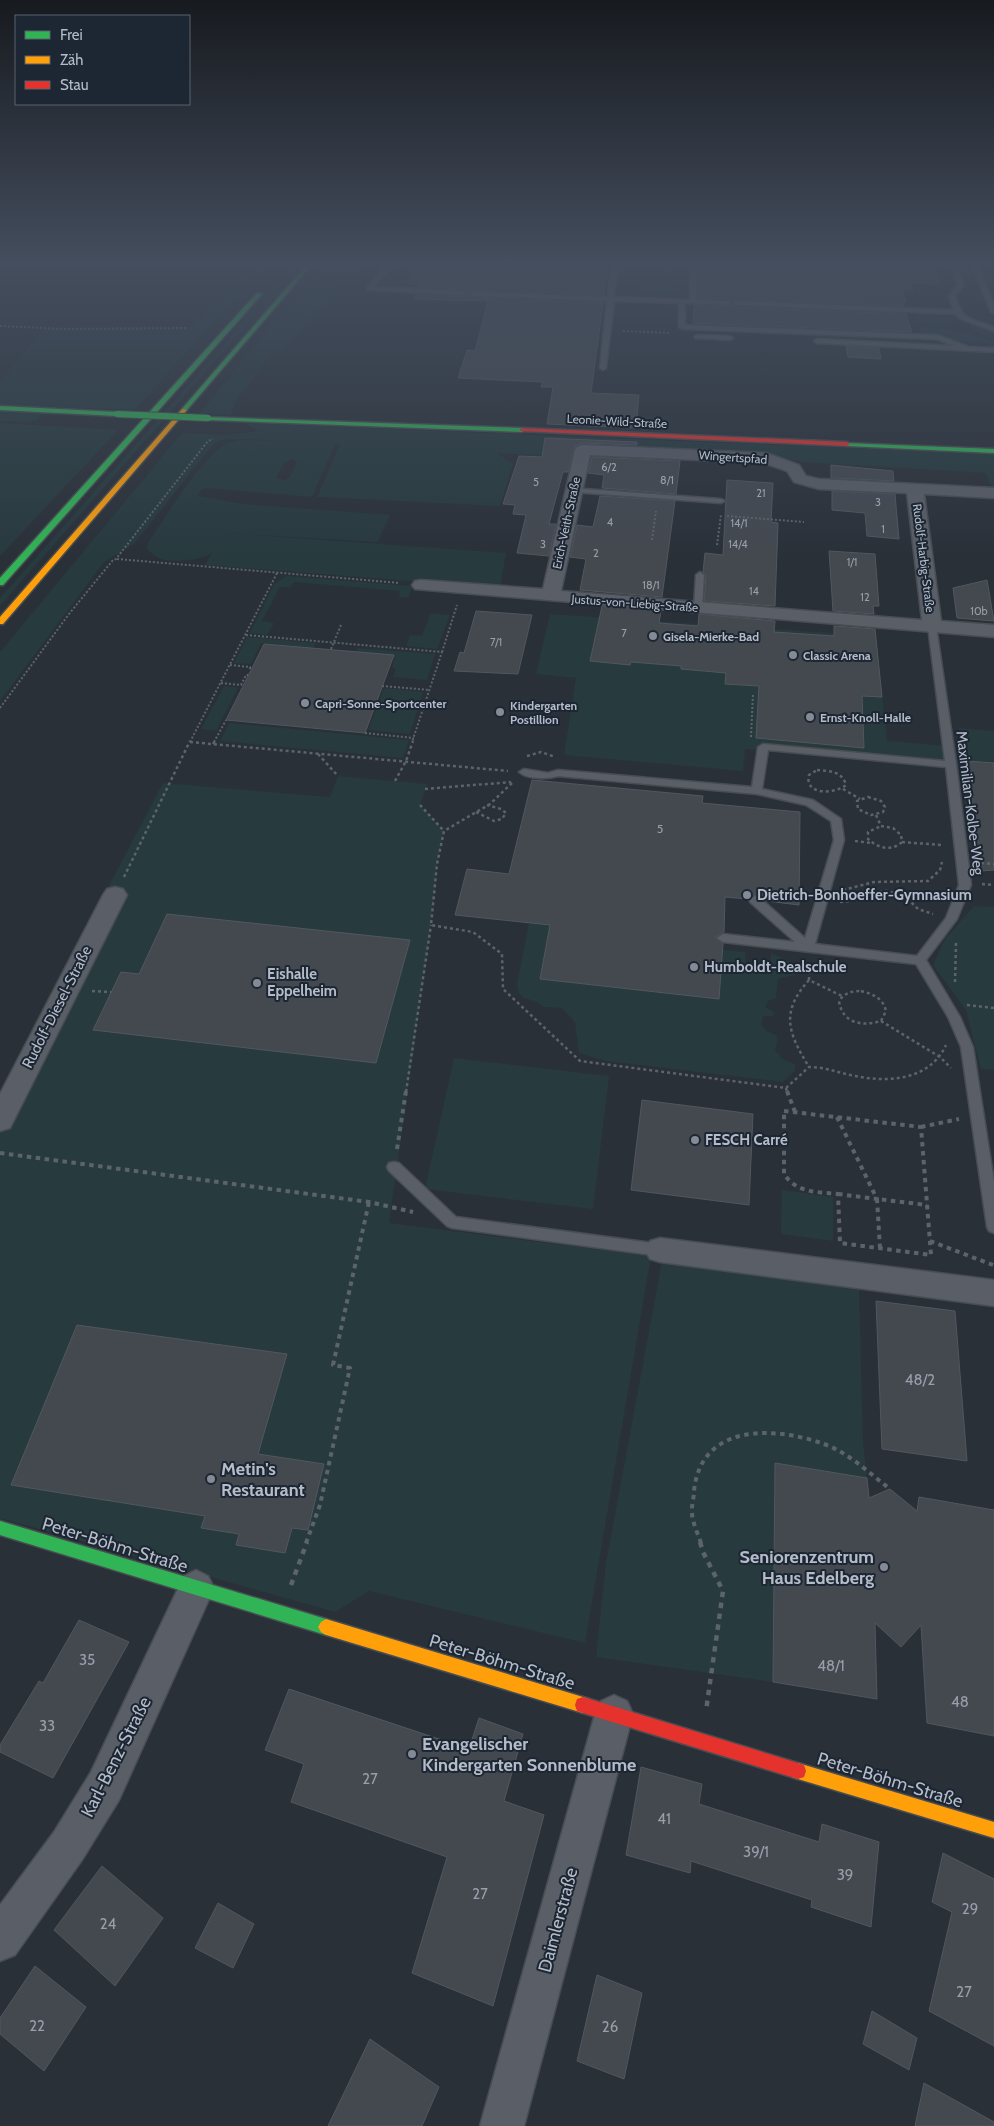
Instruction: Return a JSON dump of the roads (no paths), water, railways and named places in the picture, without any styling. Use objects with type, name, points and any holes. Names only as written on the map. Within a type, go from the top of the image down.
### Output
[{"type":"main road","points":[[0,583],[199,360]]},
{"type":"main road","points":[[0,622],[228,360]]},
{"type":"main road","name":"Leonie-Wild-Straße","points":[[0,408],[994,450]]},
{"type":"main road","name":"Peter-Böhm-Straße","points":[[0,1528],[994,1830]]},
{"type":"street","name":"Wingertspfad","points":[[583,450],[766,458],[793,468],[800,479],[819,484],[994,493]]},
{"type":"street","name":"Erich-Veith-Straße","points":[[551,596],[583,450]]},
{"type":"street","name":"Rudolf-Harbig-Straße","points":[[915,489],[932,626]]},
{"type":"street","name":"Justus-von-Liebig-Straße","points":[[421,585],[994,631]]},
{"type":"street","name":"Rudolf-Diesel-Straße","points":[[1,1117],[116,894]]},
{"type":"street","points":[[660,1250],[994,1293]]},
{"type":"street","name":"Karl-Benz-Straße","points":[[0,1940],[68,1846],[106,1786],[196,1588]]},
{"type":"street","name":"Daimlerstraße","points":[[502,2126],[614,1714]]},
{"type":"lane","points":[[603,368],[604,360]]},
{"type":"lane","points":[[573,490],[721,501]]},
{"type":"lane","points":[[698,608],[700,575]]},
{"type":"lane","name":"Maximilian-Kolbe-Weg","points":[[920,960],[951,919],[965,885],[932,626]]},
{"type":"lane","points":[[757,791],[763,747],[950,764]]},
{"type":"lane","points":[[524,772],[548,776],[558,773],[757,791],[809,802],[836,819],[840,840],[808,947]]},
{"type":"lane","points":[[755,900],[808,947]]},
{"type":"lane","points":[[724,938],[920,960],[954,1017],[967,1047],[994,1227]]},
{"type":"lane","points":[[394,1167],[452,1222],[660,1250]]},
{"type":"place","name":"Gisela-Mierke-Bad","points":[[653,636]]},
{"type":"place","name":"Classic Arena","points":[[793,655]]},
{"type":"place","name":"Capri-Sonne-Sportcenter","points":[[305,703]]},
{"type":"place","name":"Kindergarten Postillion","points":[[500,712]]},
{"type":"place","name":"Ernst-Knoll-Halle","points":[[810,717]]},
{"type":"place","name":"Dietrich-Bonhoeffer-Gymnasium","points":[[747,895]]},
{"type":"place","name":"Humboldt-Realschule","points":[[694,967]]},
{"type":"place","name":"Eishalle Eppelheim","points":[[257,983]]},
{"type":"place","name":"FESCH Carré","points":[[695,1140]]},
{"type":"place","name":"Metin's Restaurant","points":[[211,1479]]},
{"type":"place","name":"Seniorenzentrum Haus Edelberg","points":[[884,1567]]},
{"type":"place","name":"Evangelischer Kindergarten Sonnenblume","points":[[412,1754]]}]
